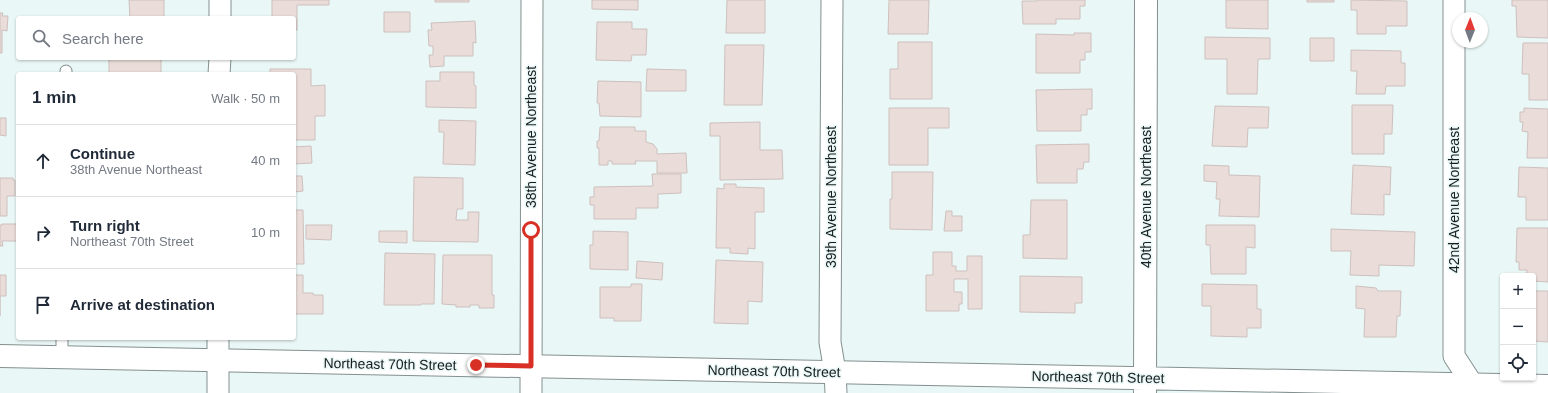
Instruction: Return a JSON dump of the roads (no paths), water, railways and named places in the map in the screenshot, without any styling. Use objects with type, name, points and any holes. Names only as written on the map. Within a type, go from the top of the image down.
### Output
[{"type":"street","points":[[220,0],[220,16]]},
{"type":"street","name":"38th Avenue Northeast","points":[[531,393],[532,0]]},
{"type":"street","name":"39th Avenue Northeast","points":[[832,0],[830,342],[836,383]]},
{"type":"street","name":"40th Avenue Northeast","points":[[1145,386],[1146,0]]},
{"type":"street","name":"42nd Avenue Northeast","points":[[1454,0],[1454,356],[1475,388]]},
{"type":"street","points":[[220,60],[220,72]]},
{"type":"street","points":[[218,340],[218,393]]},
{"type":"street","name":"Northeast 70th Street","points":[[0,356],[62,348],[218,360],[531,366],[836,383],[1475,388],[1548,386]]}]
